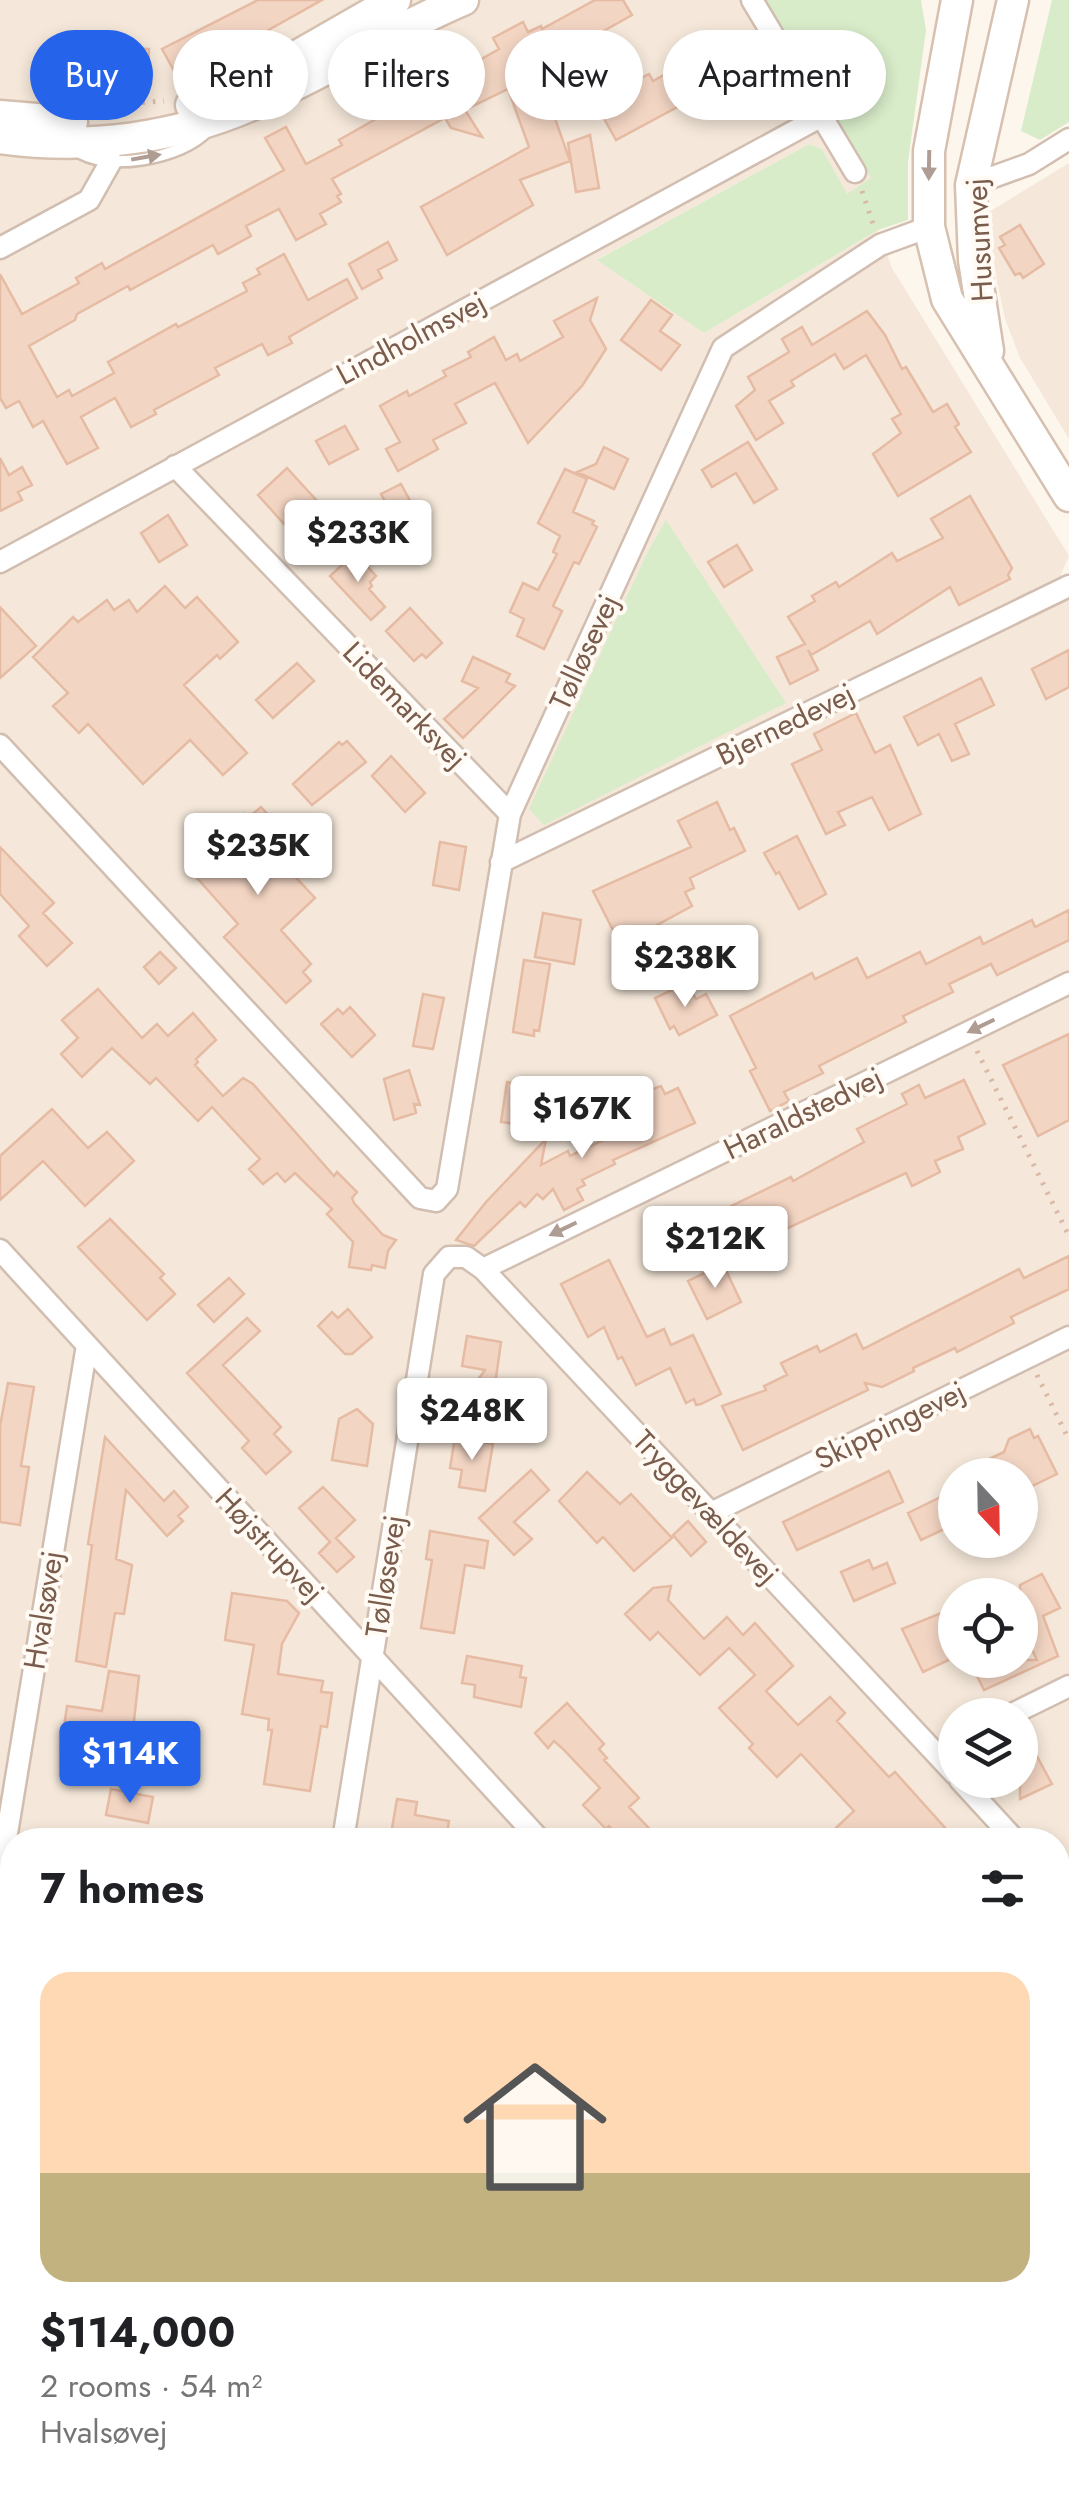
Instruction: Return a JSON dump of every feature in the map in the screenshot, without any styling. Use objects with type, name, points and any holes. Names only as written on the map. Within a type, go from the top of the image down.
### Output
[{"type":"street","points":[[0,116],[63,122],[163,114],[217,97],[264,75],[395,0]]},
{"type":"street","points":[[308,76],[463,0]]},
{"type":"street","points":[[752,0],[770,30]]},
{"type":"street","name":"Husumvej","points":[[957,0],[929,151],[929,227],[948,299],[1069,496]]},
{"type":"street","name":"Husumvej","points":[[990,363],[974,260],[971,186],[1013,0]]},
{"type":"street","points":[[0,138],[68,142],[142,138],[210,120]]},
{"type":"street","name":"Lindholmsvej","points":[[0,562],[815,120]]},
{"type":"street","points":[[824,120],[856,172]]},
{"type":"street","points":[[971,186],[1028,164],[1069,139]]},
{"type":"street","points":[[0,248],[89,200],[112,161]]},
{"type":"street","name":"Tølløsevej","points":[[0,745],[420,1198],[436,1201],[447,1190],[510,814],[723,348],[880,246],[929,227]]},
{"type":"street","name":"Lidemarksvej","points":[[176,466],[510,814]]},
{"type":"street","name":"Bjernedevej","points":[[501,862],[1069,586]]},
{"type":"street","name":"Haraldstedvej","points":[[483,1268],[1069,983]]},
{"type":"street","name":"Højstrupvej","points":[[0,1250],[529,1828]]},
{"type":"street","name":"Tølløsevej","points":[[345,1828],[434,1274],[448,1257]]},
{"type":"street","name":"Tryggevældevej","points":[[448,1257],[466,1257],[483,1268],[938,1755]]},
{"type":"street","name":"Skippingevej","points":[[711,1512],[1069,1337]]},
{"type":"street","name":"Hvalsøvej","points":[[4,1828],[8,1769],[87,1345]]},
{"type":"street","points":[[1038,1701],[1069,1686]]},
{"type":"street","points":[[976,1798],[1003,1828]]},
{"type":"lane","points":[[68,142],[91,160],[112,161],[181,151],[197,143],[215,120]]},
{"type":"path","points":[[153,102],[165,101]]},
{"type":"path","points":[[856,172],[880,246]]},
{"type":"path","points":[[968,1032],[1069,1236]]},
{"type":"path","points":[[1028,1357],[1069,1440]]},
{"type":"shaded area","points":[[0,0],[763,0],[781,30],[663,30],[663,120],[836,120],[872,178],[847,195],[822,149],[809,144],[598,259],[704,333],[878,230],[892,268],[1069,556],[1061,574],[1069,587],[1069,1828],[0,1828]]},
{"type":"shaded area","points":[[1069,163],[1069,439],[1020,358],[1005,319],[993,262],[989,212]]},
{"type":"green space","points":[[763,0],[921,0],[926,30],[908,162],[908,220],[878,230],[704,333],[597,260],[809,144],[822,149],[847,194],[871,178],[836,120],[886,120],[886,30],[781,30]]},
{"type":"green space","points":[[1052,0],[1069,0],[1069,122],[1040,140],[1021,131]]},
{"type":"green space","points":[[666,520],[786,703],[544,825],[529,809],[646,555]]},
{"type":"building","points":[[258,0],[322,0],[268,30],[199,30]]},
{"type":"building","points":[[595,0],[623,0],[632,15],[605,30],[532,30],[541,26],[542,29]]},
{"type":"building","points":[[523,22],[527,30],[508,30]]},
{"type":"building","points":[[505,32],[505,90],[485,100],[485,57],[499,49],[493,38]]},
{"type":"building","points":[[173,43],[173,69],[162,49]]},
{"type":"building","points":[[649,74],[653,81],[663,75],[663,115],[616,140],[605,120],[643,120],[643,77]]},
{"type":"building","points":[[374,120],[441,120],[332,179],[341,202],[320,214],[326,224],[296,240],[279,209],[246,226],[251,236],[218,254],[213,245],[130,290],[128,286],[29,346],[57,397],[69,390],[72,396],[114,373],[108,362],[247,291],[243,283],[260,274],[257,269],[284,254],[308,300],[347,279],[357,298],[289,337],[292,343],[268,355],[262,344],[215,368],[219,375],[131,427],[115,398],[81,417],[98,448],[67,464],[43,421],[33,427],[19,401],[6,408],[0,398],[0,274],[22,314],[79,283],[76,278],[102,263],[105,269],[284,170],[265,138],[286,127],[306,164],[342,145],[339,140]]},
{"type":"building","points":[[446,120],[471,120],[482,137],[451,128]]},
{"type":"building","points":[[519,120],[556,120],[570,161],[520,180],[533,205],[447,255],[421,207],[529,147]]},
{"type":"building","points":[[590,135],[599,188],[576,192],[568,143]]},
{"type":"building","points":[[1020,225],[1044,264],[1023,278],[1020,273],[1015,275],[999,248],[1005,245],[1000,237]]},
{"type":"building","points":[[388,242],[397,260],[378,270],[382,278],[362,289],[349,264]]},
{"type":"building","points":[[597,298],[590,320],[606,349],[582,386],[528,443],[495,383],[455,404],[466,423],[433,440],[438,449],[398,471],[386,449],[400,442],[380,406],[446,376],[443,371],[471,357],[468,352],[494,337],[506,360],[517,354],[520,361],[563,337],[554,321]]},
{"type":"building","points":[[651,300],[672,315],[660,331],[680,345],[661,370],[621,340]]},
{"type":"building","points":[[867,311],[933,412],[947,404],[959,424],[955,427],[971,452],[898,496],[873,454],[901,433],[892,419],[901,414],[866,355],[844,369],[835,354],[791,381],[794,386],[769,401],[783,423],[756,440],[736,406],[755,390],[748,377],[789,352],[782,339],[802,327],[812,345]]},
{"type":"building","points":[[345,426],[358,449],[329,464],[316,441]]},
{"type":"building","points":[[748,442],[777,489],[754,503],[736,473],[712,487],[702,470]]},
{"type":"building","points":[[604,447],[628,459],[614,489],[577,472],[596,464]]},
{"type":"building","points":[[0,458],[9,475],[22,467],[32,485],[18,492],[22,500],[0,511]]},
{"type":"building","points":[[287,468],[330,515],[305,540],[258,495]]},
{"type":"building","points":[[565,469],[587,479],[573,512],[594,521],[592,524],[597,527],[579,564],[574,562],[553,606],[562,611],[544,649],[517,636],[524,619],[510,612],[523,583],[538,590],[557,554],[553,552],[560,536],[538,523]]},
{"type":"building","points":[[401,484],[428,534],[396,522],[381,494]]},
{"type":"building","points":[[970,496],[1012,568],[1010,579],[959,605],[950,587],[877,634],[870,621],[811,655],[808,650],[818,670],[790,684],[777,657],[805,644],[788,617],[815,601],[812,596],[836,582],[839,587],[892,553],[897,561],[943,538],[931,519]]},
{"type":"building","points":[[168,515],[187,545],[159,562],[141,533]]},
{"type":"building","points":[[737,545],[752,570],[724,587],[708,562]]},
{"type":"building","points":[[355,553],[376,576],[369,589],[385,607],[371,620],[330,576]]},
{"type":"building","points":[[165,586],[185,608],[197,597],[238,642],[184,685],[247,753],[223,775],[190,740],[143,784],[88,724],[79,733],[53,706],[68,693],[33,657],[73,617],[78,622],[107,600],[114,610],[129,600],[137,612]]},
{"type":"building","points":[[0,607],[36,646],[0,678]]},
{"type":"building","points":[[410,608],[442,643],[426,658],[422,654],[414,661],[386,631]]},
{"type":"building","points":[[1069,650],[1069,687],[1046,699],[1032,669]]},
{"type":"building","points":[[473,657],[510,674],[506,682],[515,686],[463,738],[444,719],[478,688],[462,681]]},
{"type":"building","points":[[297,663],[314,681],[273,718],[256,700]]},
{"type":"building","points":[[981,678],[994,705],[955,724],[969,754],[952,761],[939,734],[918,745],[904,717]]},
{"type":"building","points":[[856,713],[875,753],[890,745],[921,814],[889,830],[872,797],[838,812],[845,825],[826,834],[792,764],[822,750],[814,734]]},
{"type":"building","points":[[347,741],[366,762],[312,805],[293,784],[339,742],[342,745]]},
{"type":"building","points":[[391,756],[425,793],[405,812],[372,776]]},
{"type":"building","points":[[717,802],[745,851],[690,878],[694,888],[685,892],[692,906],[633,938],[631,934],[624,937],[620,929],[614,932],[593,891],[691,847],[678,821]]},
{"type":"building","points":[[261,807],[292,841],[276,856],[315,898],[281,930],[311,964],[303,972],[311,981],[286,1003],[224,937],[238,924],[197,878],[207,870],[191,853],[207,837],[212,843],[244,814],[248,818]]},
{"type":"building","points":[[797,836],[826,894],[799,909],[764,853]]},
{"type":"building","points":[[440,842],[466,847],[459,890],[433,885]]},
{"type":"building","points":[[0,847],[54,903],[43,913],[72,943],[47,966],[19,936],[29,926],[0,894]]},
{"type":"building","points":[[1069,910],[1069,940],[997,975],[991,964],[949,984],[953,992],[903,1016],[906,1022],[819,1066],[823,1073],[784,1092],[789,1101],[770,1111],[750,1071],[756,1068],[730,1016],[812,973],[815,979],[857,958],[867,978],[920,952],[926,964],[980,937],[983,944],[1032,920],[1035,927]]},
{"type":"building","points":[[543,913],[581,920],[574,964],[535,957]]},
{"type":"building","points":[[160,952],[176,968],[159,984],[144,967]]},
{"type":"building","points":[[524,960],[550,964],[539,1031],[534,1030],[534,1036],[513,1032]]},
{"type":"building","points":[[680,986],[685,996],[692,992],[696,999],[706,994],[717,1015],[679,1035],[674,1026],[670,1029],[655,998]]},
{"type":"building","points":[[98,989],[142,1038],[157,1024],[168,1036],[193,1013],[216,1040],[196,1059],[195,1065],[223,1096],[243,1078],[253,1084],[334,1176],[337,1172],[357,1192],[352,1198],[354,1203],[383,1235],[396,1240],[388,1251],[385,1268],[349,1267],[353,1242],[327,1214],[332,1209],[295,1173],[285,1182],[277,1173],[263,1184],[249,1169],[260,1159],[212,1107],[198,1121],[156,1078],[150,1084],[112,1048],[82,1077],[61,1054],[78,1038],[62,1020]]},
{"type":"building","points":[[423,994],[444,998],[433,1049],[413,1046]]},
{"type":"building","points":[[350,1007],[375,1035],[352,1057],[321,1024],[338,1009],[343,1014]]},
{"type":"building","points":[[1069,1034],[1069,1120],[1038,1136],[1003,1065]]},
{"type":"building","points":[[409,1070],[420,1105],[414,1104],[416,1113],[394,1120],[384,1079]]},
{"type":"building","points":[[964,1080],[985,1124],[958,1137],[963,1149],[935,1161],[940,1172],[912,1186],[906,1173],[756,1243],[751,1233],[729,1243],[720,1224],[728,1220],[723,1210],[791,1177],[793,1181],[864,1142],[857,1129],[907,1104],[902,1094],[919,1085],[925,1098]]},
{"type":"building","points":[[507,1082],[534,1086],[528,1126],[501,1122]]},
{"type":"building","points":[[661,1086],[665,1094],[678,1088],[695,1123],[613,1160],[615,1164],[582,1180],[585,1185],[577,1189],[583,1200],[564,1210],[553,1189],[543,1199],[537,1194],[525,1207],[520,1202],[474,1246],[456,1240],[546,1139],[541,1165],[612,1136],[608,1128],[636,1114],[628,1098]]},
{"type":"building","points":[[52,1109],[88,1148],[107,1132],[134,1161],[85,1206],[43,1161],[0,1200],[0,1156]]},
{"type":"building","points":[[110,1219],[164,1274],[160,1278],[175,1294],[147,1320],[78,1247]]},
{"type":"building","points":[[1069,1256],[1069,1289],[1011,1317],[1014,1323],[957,1352],[955,1348],[913,1368],[914,1371],[882,1387],[865,1383],[868,1390],[743,1450],[722,1406],[766,1390],[764,1386],[787,1375],[781,1363],[817,1346],[820,1352],[856,1334],[863,1349],[1019,1269],[1024,1278]]},
{"type":"building","points":[[609,1260],[647,1337],[664,1329],[671,1345],[693,1335],[721,1394],[701,1404],[696,1405],[694,1399],[686,1403],[670,1368],[636,1385],[622,1357],[618,1359],[604,1327],[588,1337],[561,1284]]},
{"type":"building","points":[[723,1264],[741,1302],[707,1319],[688,1281]]},
{"type":"building","points":[[229,1278],[244,1294],[214,1322],[198,1305]]},
{"type":"building","points":[[348,1309],[372,1337],[352,1354],[345,1354],[318,1326],[332,1312],[338,1318]]},
{"type":"building","points":[[247,1318],[260,1331],[223,1365],[281,1427],[274,1434],[291,1452],[266,1474],[242,1448],[249,1441],[187,1373]]},
{"type":"building","points":[[467,1336],[501,1342],[495,1385],[504,1393],[491,1410],[468,1393],[485,1370],[462,1366]]},
{"type":"building","points":[[8,1383],[34,1387],[21,1466],[29,1467],[20,1525],[0,1522],[0,1426]]},
{"type":"building","points":[[357,1409],[373,1424],[367,1466],[332,1460],[339,1419]]},
{"type":"building","points":[[1030,1429],[1034,1438],[1038,1436],[1057,1474],[1038,1483],[1038,1458],[991,1458],[1004,1452],[1009,1439]]},
{"type":"building","points":[[105,1437],[164,1501],[174,1491],[188,1507],[178,1516],[183,1521],[167,1536],[126,1490],[116,1559],[132,1565],[124,1614],[115,1613],[106,1667],[76,1661],[92,1545],[88,1544]]},
{"type":"building","points":[[455,1437],[493,1444],[485,1491],[459,1487],[462,1470],[450,1468]]},
{"type":"building","points":[[531,1470],[549,1490],[514,1522],[532,1539],[514,1555],[479,1518]]},
{"type":"building","points":[[889,1471],[903,1502],[797,1550],[783,1522]]},
{"type":"building","points":[[587,1472],[620,1504],[631,1494],[672,1538],[634,1571],[603,1537],[597,1543],[559,1501]]},
{"type":"building","points":[[323,1487],[355,1520],[336,1538],[354,1557],[337,1572],[319,1553],[330,1542],[299,1508]]},
{"type":"building","points":[[938,1498],[938,1532],[921,1540],[908,1513]]},
{"type":"building","points":[[688,1521],[706,1542],[691,1556],[673,1535]]},
{"type":"building","points":[[430,1531],[488,1541],[484,1568],[465,1565],[454,1633],[421,1628],[432,1560],[426,1559]]},
{"type":"building","points":[[869,1560],[873,1569],[887,1563],[895,1583],[854,1601],[841,1572]]},
{"type":"building","points":[[1042,1574],[1060,1608],[1043,1616],[1058,1656],[1038,1665],[1038,1578],[1034,1578]]},
{"type":"building","points":[[671,1586],[668,1600],[704,1639],[727,1617],[743,1635],[755,1623],[793,1666],[766,1691],[798,1725],[830,1697],[845,1713],[837,1721],[889,1777],[895,1772],[945,1828],[836,1828],[854,1811],[801,1754],[777,1777],[719,1708],[755,1675],[729,1648],[700,1675],[658,1632],[650,1640],[625,1614],[653,1588]]},
{"type":"building","points":[[232,1593],[287,1601],[299,1613],[282,1644],[278,1674],[323,1681],[321,1692],[332,1693],[327,1727],[321,1726],[310,1791],[264,1784],[272,1730],[268,1730],[269,1719],[242,1714],[254,1645],[225,1640]]},
{"type":"building","points":[[938,1614],[938,1665],[923,1672],[902,1629]]},
{"type":"building","points":[[467,1656],[522,1666],[520,1677],[526,1678],[521,1707],[474,1697],[475,1685],[462,1683]]},
{"type":"building","points":[[109,1671],[139,1676],[132,1739],[121,1737],[118,1757],[61,1748],[67,1706],[102,1711]]},
{"type":"building","points":[[978,1678],[1010,1678],[984,1690]]},
{"type":"building","points":[[567,1703],[604,1744],[599,1749],[607,1758],[604,1760],[639,1798],[629,1807],[649,1828],[605,1828],[583,1805],[600,1788],[554,1741],[548,1748],[535,1733]]},
{"type":"building","points":[[1038,1758],[1052,1784],[1038,1791]]},
{"type":"building","points":[[111,1789],[153,1797],[148,1823],[106,1815]]},
{"type":"building","points":[[397,1799],[417,1802],[415,1815],[449,1821],[448,1828],[392,1828]]}]
